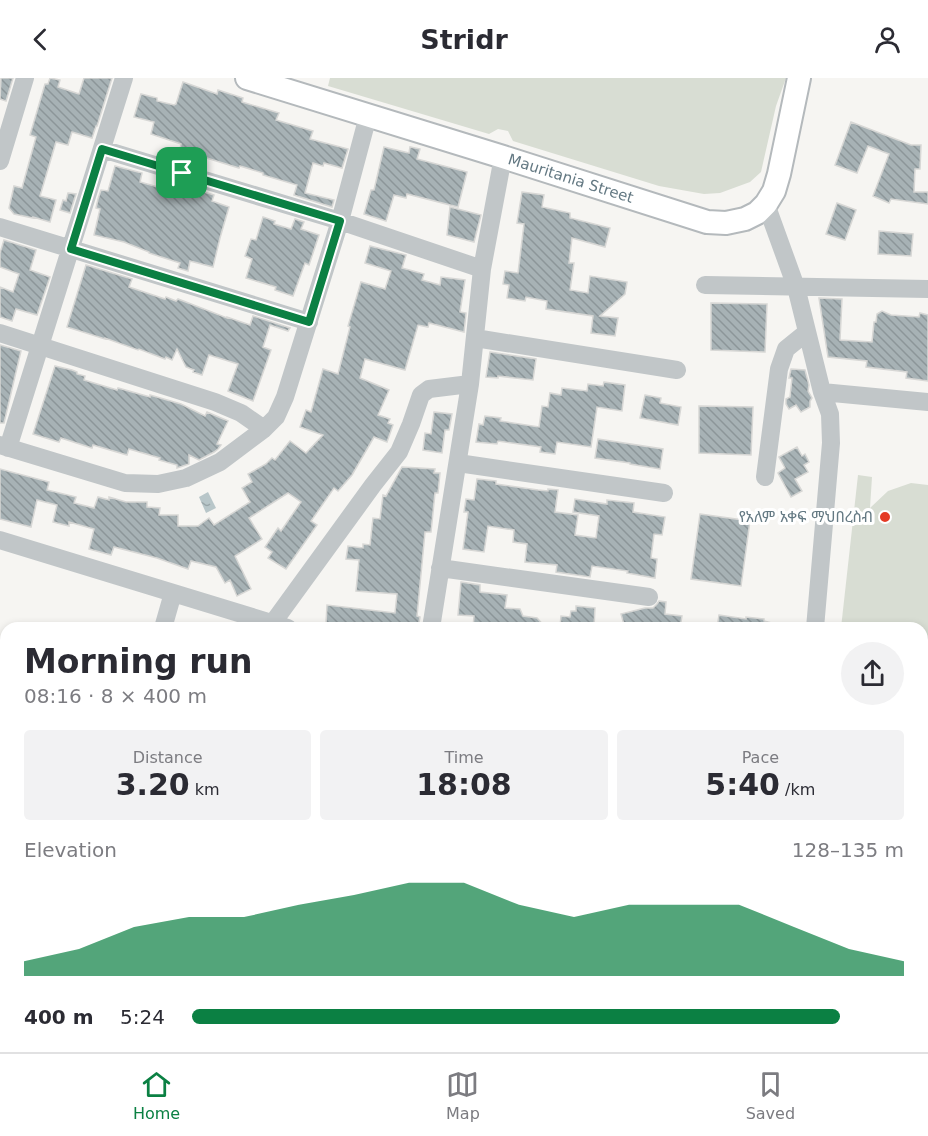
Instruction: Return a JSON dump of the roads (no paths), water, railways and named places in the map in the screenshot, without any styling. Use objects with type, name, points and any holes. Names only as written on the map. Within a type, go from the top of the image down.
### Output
[{"type":"main road","name":"Mauritania Street","points":[[247,78],[706,222],[726,224],[745,219],[757,213],[766,204]]},
{"type":"main road","points":[[766,204],[774,191],[779,174],[800,78]]},
{"type":"street","points":[[0,161],[6,120],[26,78]]},
{"type":"street","points":[[124,78],[40,347],[4,447],[125,483],[158,484],[186,478],[220,462],[264,429],[276,417],[285,397],[340,221],[368,116]]},
{"type":"street","points":[[102,149],[340,221],[482,269]]},
{"type":"street","points":[[432,622],[470,384],[482,269],[503,157]]},
{"type":"street","points":[[766,204],[796,287],[822,392],[830,414],[831,443],[816,622]]},
{"type":"street","points":[[0,227],[309,322]]},
{"type":"street","points":[[705,285],[928,289]]},
{"type":"street","points":[[765,477],[779,369],[786,349],[807,332]]},
{"type":"street","points":[[0,333],[215,402],[241,414],[264,429]]},
{"type":"street","points":[[475,338],[677,370]]},
{"type":"street","points":[[283,622],[373,485],[399,452],[421,395],[429,389],[470,384]]},
{"type":"street","points":[[822,392],[928,402]]},
{"type":"street","points":[[458,463],[664,493]]},
{"type":"street","points":[[0,540],[267,622]]},
{"type":"street","points":[[440,568],[649,597]]},
{"type":"street","points":[[165,622],[173,593]]},
{"type":"water","points":[[208,492],[216,508],[206,513],[199,497]]},
{"type":"place","name":"የአለም አቀፍ ማህበረስብ","points":[[885,517]]}]
